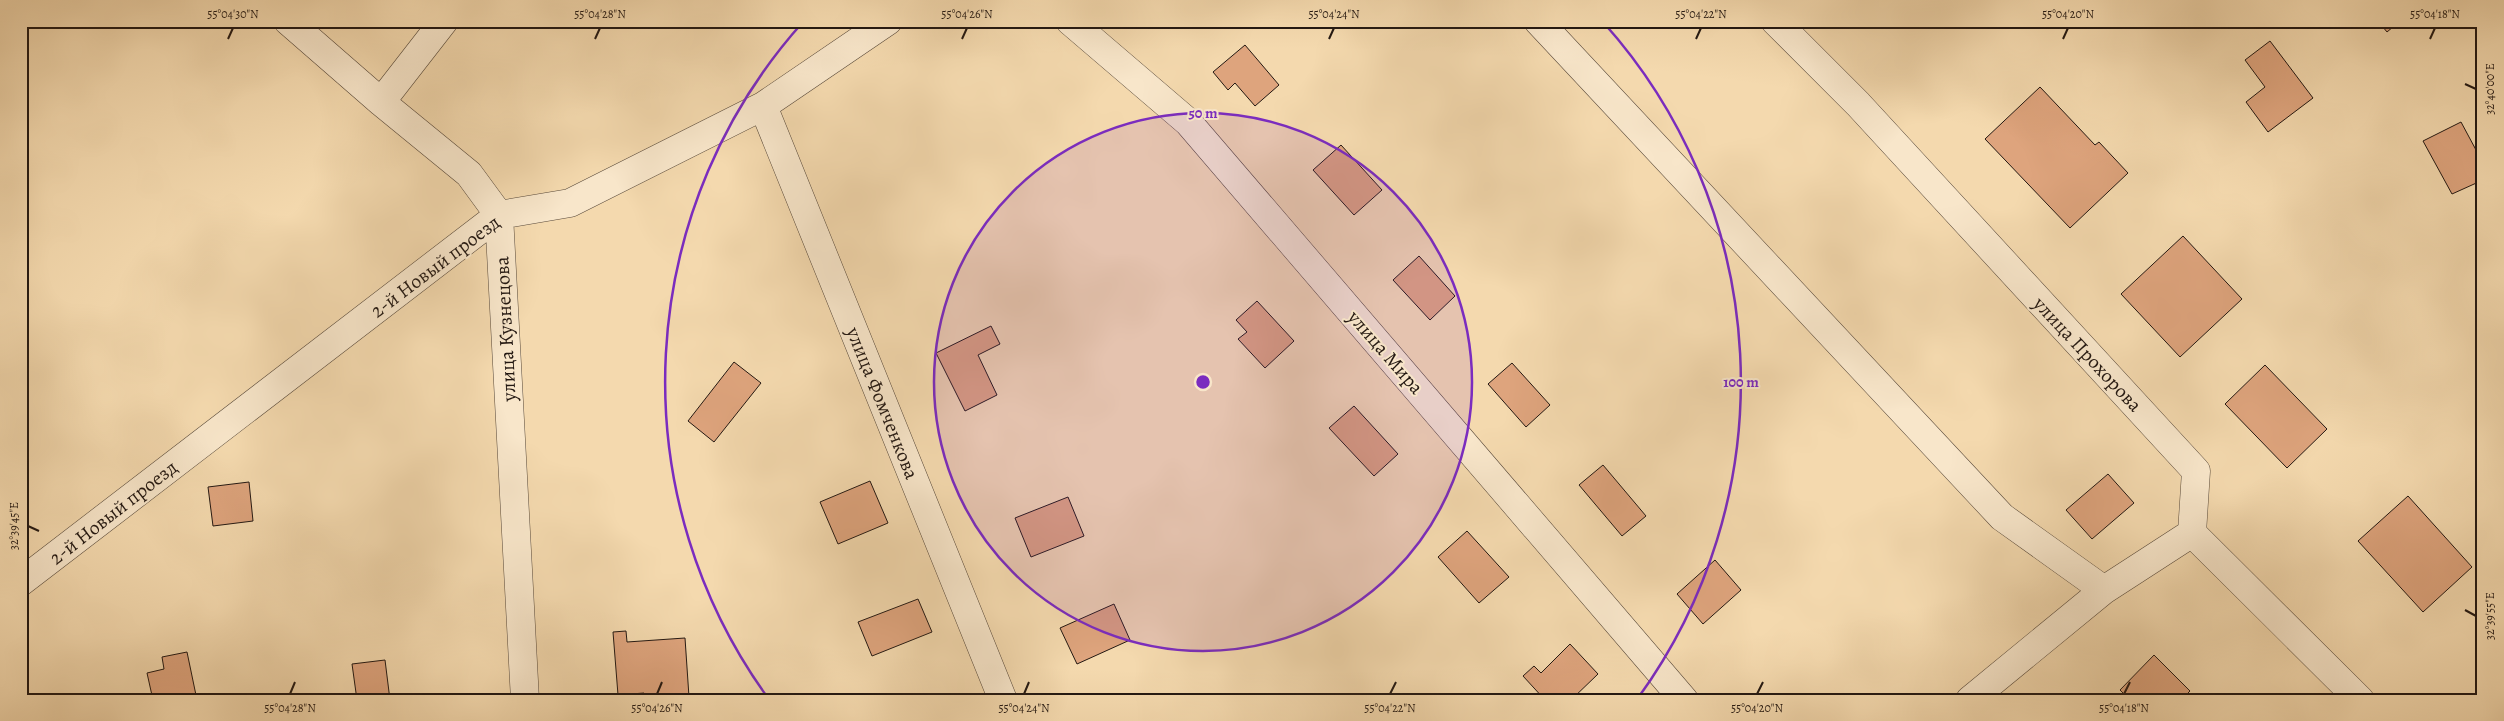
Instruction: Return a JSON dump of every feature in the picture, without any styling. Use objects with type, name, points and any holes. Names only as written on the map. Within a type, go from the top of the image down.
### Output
[{"type":"street","points":[[288,21],[381,102],[469,174],[499,215]]},
{"type":"street","points":[[381,102],[444,21]]},
{"type":"street","name":"2-й Новый проезд","points":[[21,582],[499,215],[570,203],[763,106],[888,21]]},
{"type":"street","name":"улица Мира","points":[[1070,21],[1188,122],[1684,700]]},
{"type":"street","points":[[1538,21],[2002,517],[2104,590]]},
{"type":"street","name":"улица Прохорова","points":[[1775,21],[1858,104],[2196,471],[2192,533]]},
{"type":"street","name":"улица Фомченкова","points":[[763,106],[1003,700]]},
{"type":"street","name":"улица Кузнецова","points":[[499,215],[525,700]]},
{"type":"street","points":[[1970,700],[2104,590],[2192,533],[2360,700]]},
{"type":"building","points":[[2378,21],[2400,21],[2387,32]]},
{"type":"building","points":[[2270,41],[2313,98],[2268,132],[2246,102],[2265,87],[2245,60]]},
{"type":"building","points":[[1245,45],[1279,85],[1255,106],[1235,83],[1228,90],[1213,72]]},
{"type":"building","points":[[2040,87],[2095,145],[2099,142],[2128,173],[2070,228],[1985,139]]},
{"type":"building","points":[[2461,122],[2483,163],[2483,180],[2452,194],[2423,141]]},
{"type":"building","points":[[1341,145],[1382,190],[1354,215],[1313,170]]},
{"type":"building","points":[[2183,236],[2242,299],[2180,357],[2121,294]]},
{"type":"building","points":[[1419,256],[1455,296],[1430,320],[1393,280]]},
{"type":"building","points":[[1257,301],[1294,341],[1265,368],[1238,339],[1247,332],[1236,320]]},
{"type":"building","points":[[991,326],[1000,344],[978,355],[997,395],[965,411],[936,353]]},
{"type":"building","points":[[734,362],[761,383],[714,442],[688,421]]},
{"type":"building","points":[[1512,363],[1550,405],[1526,427],[1488,384]]},
{"type":"building","points":[[2265,365],[2327,429],[2287,468],[2225,404]]},
{"type":"building","points":[[1354,406],[1398,454],[1374,476],[1329,428]]},
{"type":"building","points":[[1603,465],[1646,516],[1622,536],[1579,485]]},
{"type":"building","points":[[2108,474],[2134,503],[2092,539],[2066,510]]},
{"type":"building","points":[[870,481],[888,523],[838,544],[820,502]]},
{"type":"building","points":[[249,482],[253,521],[213,526],[208,487]]},
{"type":"building","points":[[2408,496],[2472,567],[2423,612],[2358,541]]},
{"type":"building","points":[[1068,497],[1084,536],[1031,557],[1015,518]]},
{"type":"building","points":[[1467,531],[1509,577],[1479,603],[1438,557]]},
{"type":"building","points":[[1715,560],[1741,590],[1703,624],[1677,594]]},
{"type":"building","points":[[918,599],[932,632],[872,656],[858,622]]},
{"type":"building","points":[[1114,604],[1130,640],[1077,664],[1060,628]]},
{"type":"building","points":[[626,631],[627,642],[685,638],[689,697],[644,700],[644,693],[618,695],[613,632]]},
{"type":"building","points":[[1570,644],[1598,674],[1571,700],[1545,700],[1523,676],[1534,666],[1541,673]]},
{"type":"building","points":[[187,652],[197,700],[153,700],[147,673],[164,669],[162,657]]},
{"type":"building","points":[[2154,655],[2190,691],[2181,700],[2130,700],[2120,690]]},
{"type":"building","points":[[385,660],[390,700],[357,700],[352,664]]},
{"type":"building","points":[[962,694],[964,700],[947,700]]}]
